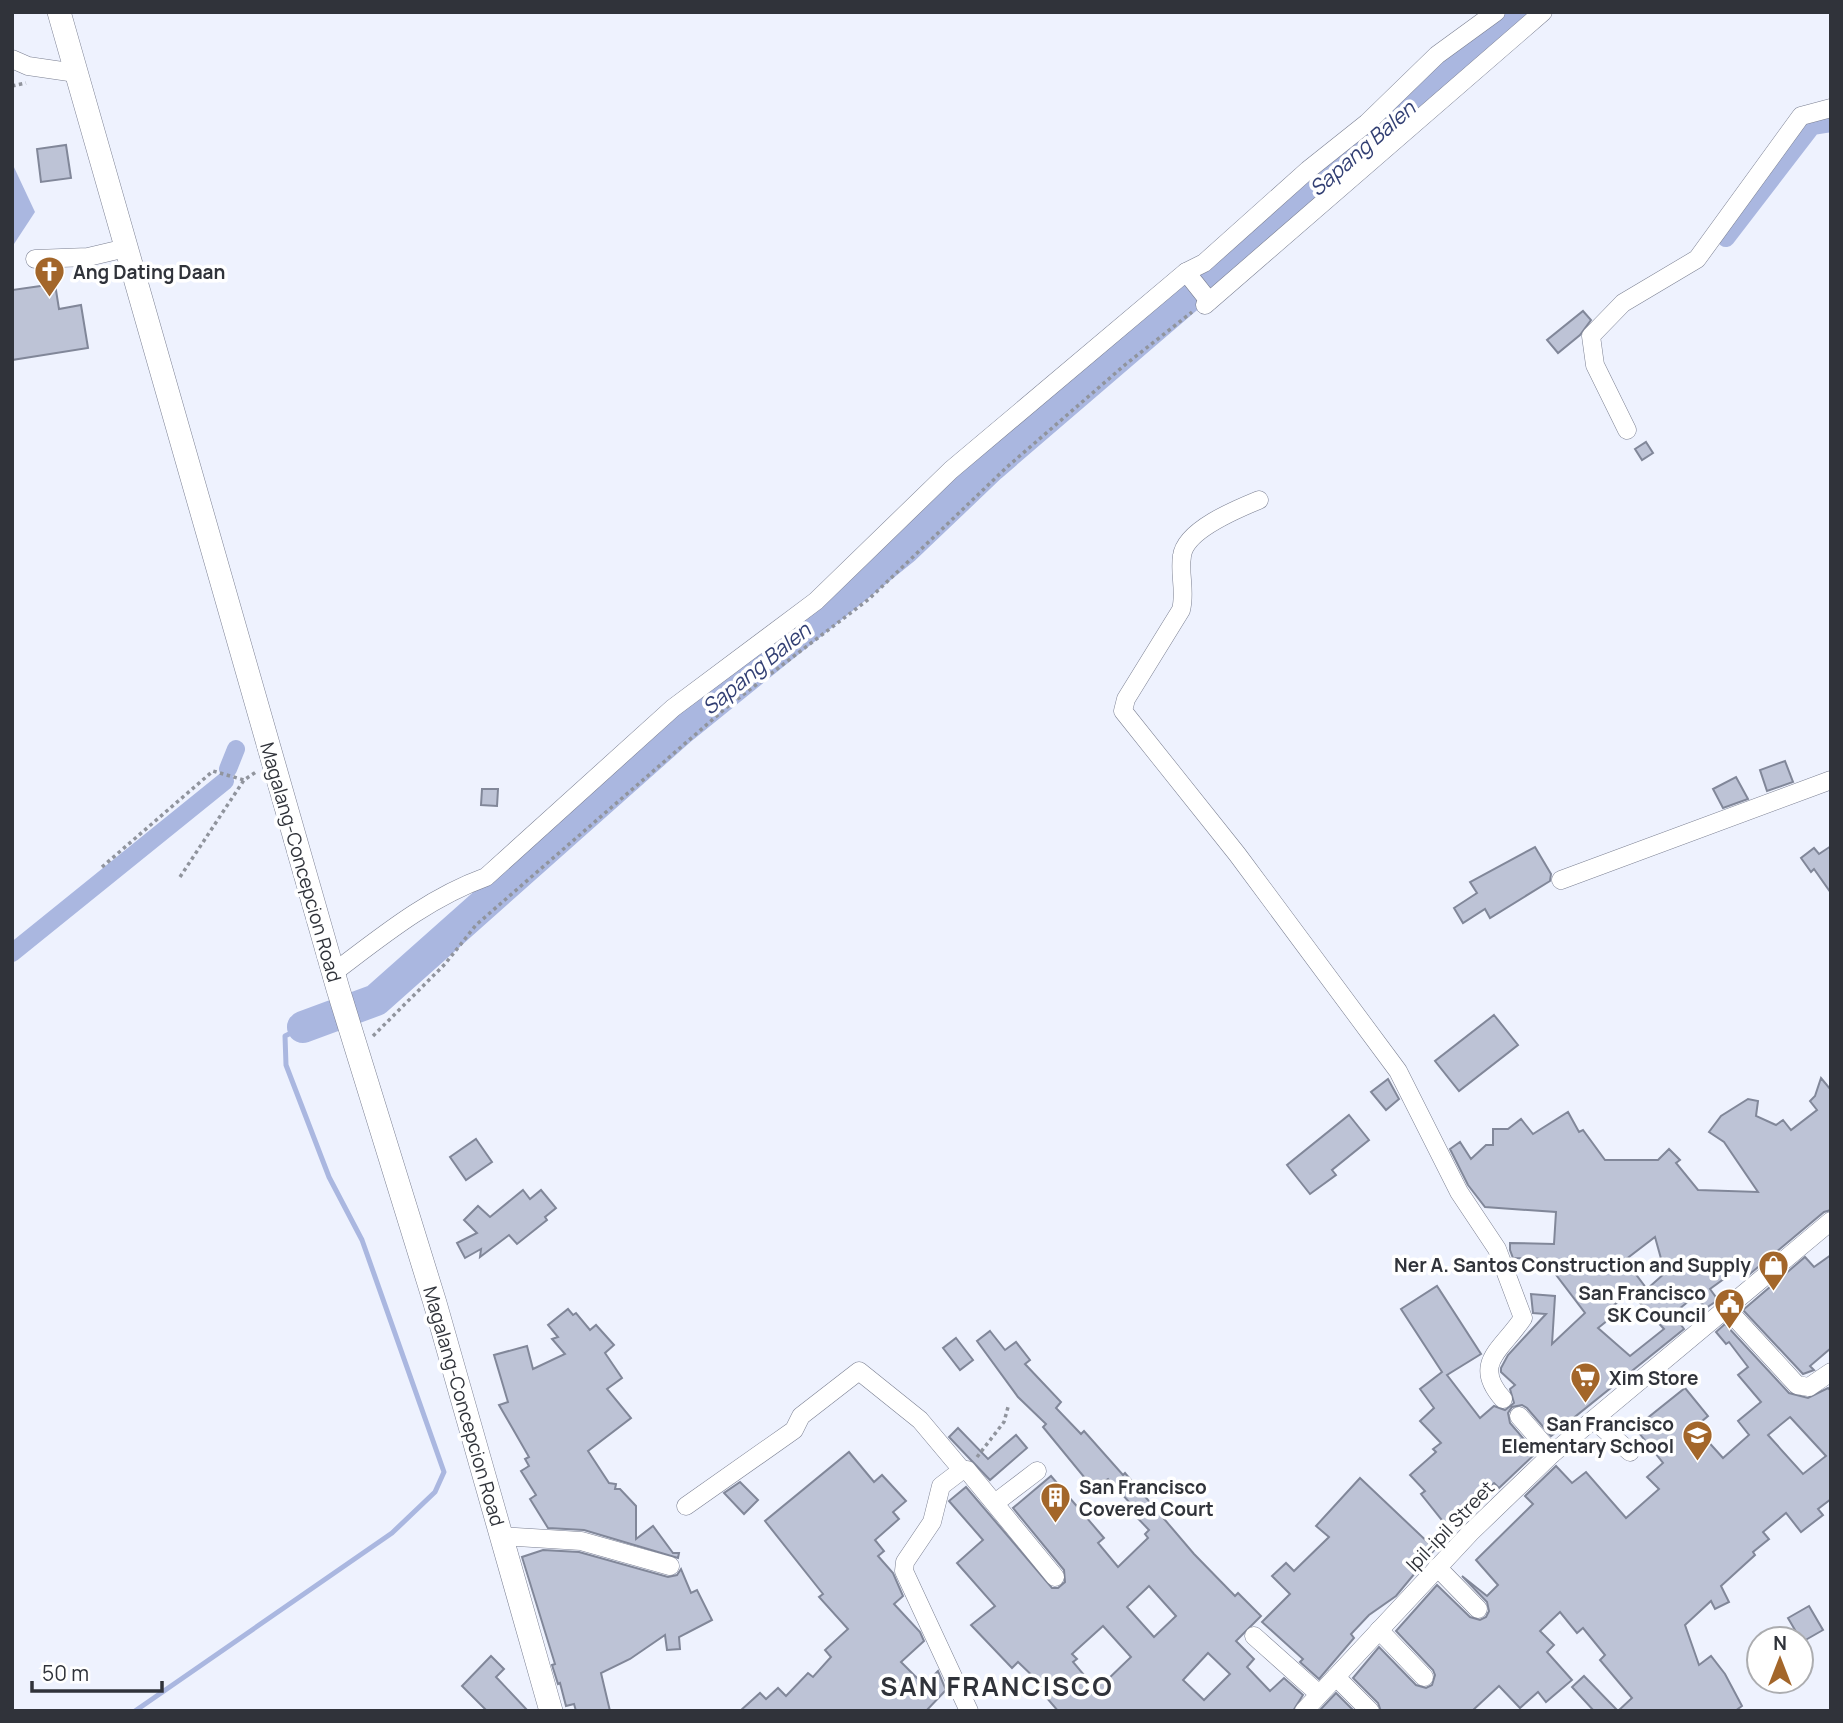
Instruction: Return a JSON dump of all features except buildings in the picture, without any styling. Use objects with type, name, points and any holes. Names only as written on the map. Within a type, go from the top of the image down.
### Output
[{"type":"main road","name":"Magalang-Concepcion Road","points":[[59,12],[335,981],[435,1303],[551,1711]]},
{"type":"street","points":[[335,981],[429,903],[452,889],[486,877],[673,708],[816,601],[951,470],[1186,272],[1204,263],[1308,170],[1367,123],[1437,55],[1496,12]]},
{"type":"street","points":[[1186,272],[1207,303],[1543,12]]},
{"type":"street","points":[[12,59],[28,66],[76,73]]},
{"type":"street","points":[[1627,430],[1595,365],[1591,336],[1623,303],[1697,259],[1801,116],[1831,108]]},
{"type":"street","points":[[35,259],[88,257],[126,248]]},
{"type":"street","points":[[1259,500],[1234,510],[1186,542],[1182,555],[1185,594],[1181,610],[1126,699],[1123,711],[1237,853],[1398,1072],[1459,1192],[1497,1249],[1523,1318],[1489,1361],[1489,1384],[1503,1399]]},
{"type":"street","points":[[1561,880],[1831,780]]},
{"type":"street","name":"Ipil-ipil Street","points":[[1304,1711],[1437,1567],[1552,1454],[1831,1220]]},
{"type":"street","points":[[1726,1308],[1797,1385],[1809,1387],[1831,1372]]},
{"type":"street","points":[[686,1506],[794,1430],[801,1416],[859,1371],[920,1420],[995,1503],[1055,1577]]},
{"type":"street","points":[[1519,1416],[1552,1454]]},
{"type":"street","points":[[1594,1420],[1630,1452]]},
{"type":"street","points":[[965,1470],[941,1486],[932,1522],[905,1562],[904,1571],[969,1711]]},
{"type":"street","points":[[995,1503],[1037,1471]]},
{"type":"street","points":[[501,1536],[582,1541],[670,1566]]},
{"type":"street","points":[[1437,1567],[1478,1609]]},
{"type":"street","points":[[1379,1630],[1424,1676]]},
{"type":"street","points":[[1254,1636],[1319,1695]]},
{"type":"street","points":[[1336,1676],[1370,1711]]},
{"type":"path","points":[[354,1044],[446,964],[476,925],[727,707],[869,599],[1007,467],[1126,364],[1207,303]]},
{"type":"path","points":[[180,877],[244,780],[272,761]]},
{"type":"path","points":[[102,867],[213,771],[244,780]]},
{"type":"path","points":[[965,1470],[1004,1422],[1008,1407]]},
{"type":"water","points":[[12,163],[35,212],[12,247]]},
{"type":"waterway","name":"Sapang Balen","points":[[1203,284],[1521,12]]},
{"type":"waterway","points":[[1726,238],[1812,126],[1831,123]]},
{"type":"waterway","name":"Sapang Balen","points":[[303,1027],[376,1000],[681,729],[905,548],[991,466],[1197,289]]},
{"type":"waterway","points":[[228,769],[236,749]]},
{"type":"waterway","points":[[12,953],[225,781]]},
{"type":"waterway","points":[[135,1711],[392,1533],[435,1492],[444,1472],[362,1240],[329,1177],[286,1065],[285,1036],[303,1027]]},
{"type":"place","name":"Ang Dating Daan","points":[[50,299]]},
{"type":"place","name":"Ner A. Santos Construction and Supply","points":[[1774,1292]]},
{"type":"place","name":"San Francisco SK Council","points":[[1729,1331]]},
{"type":"place","name":"Xim Store","points":[[1586,1405]]},
{"type":"place","name":"San Francisco Elementary School","points":[[1697,1462]]},
{"type":"place","name":"San Francisco Covered Court","points":[[1056,1525]]},
{"type":"district","name":"SAN FRANCISCO","points":[[997,1686]]}]
